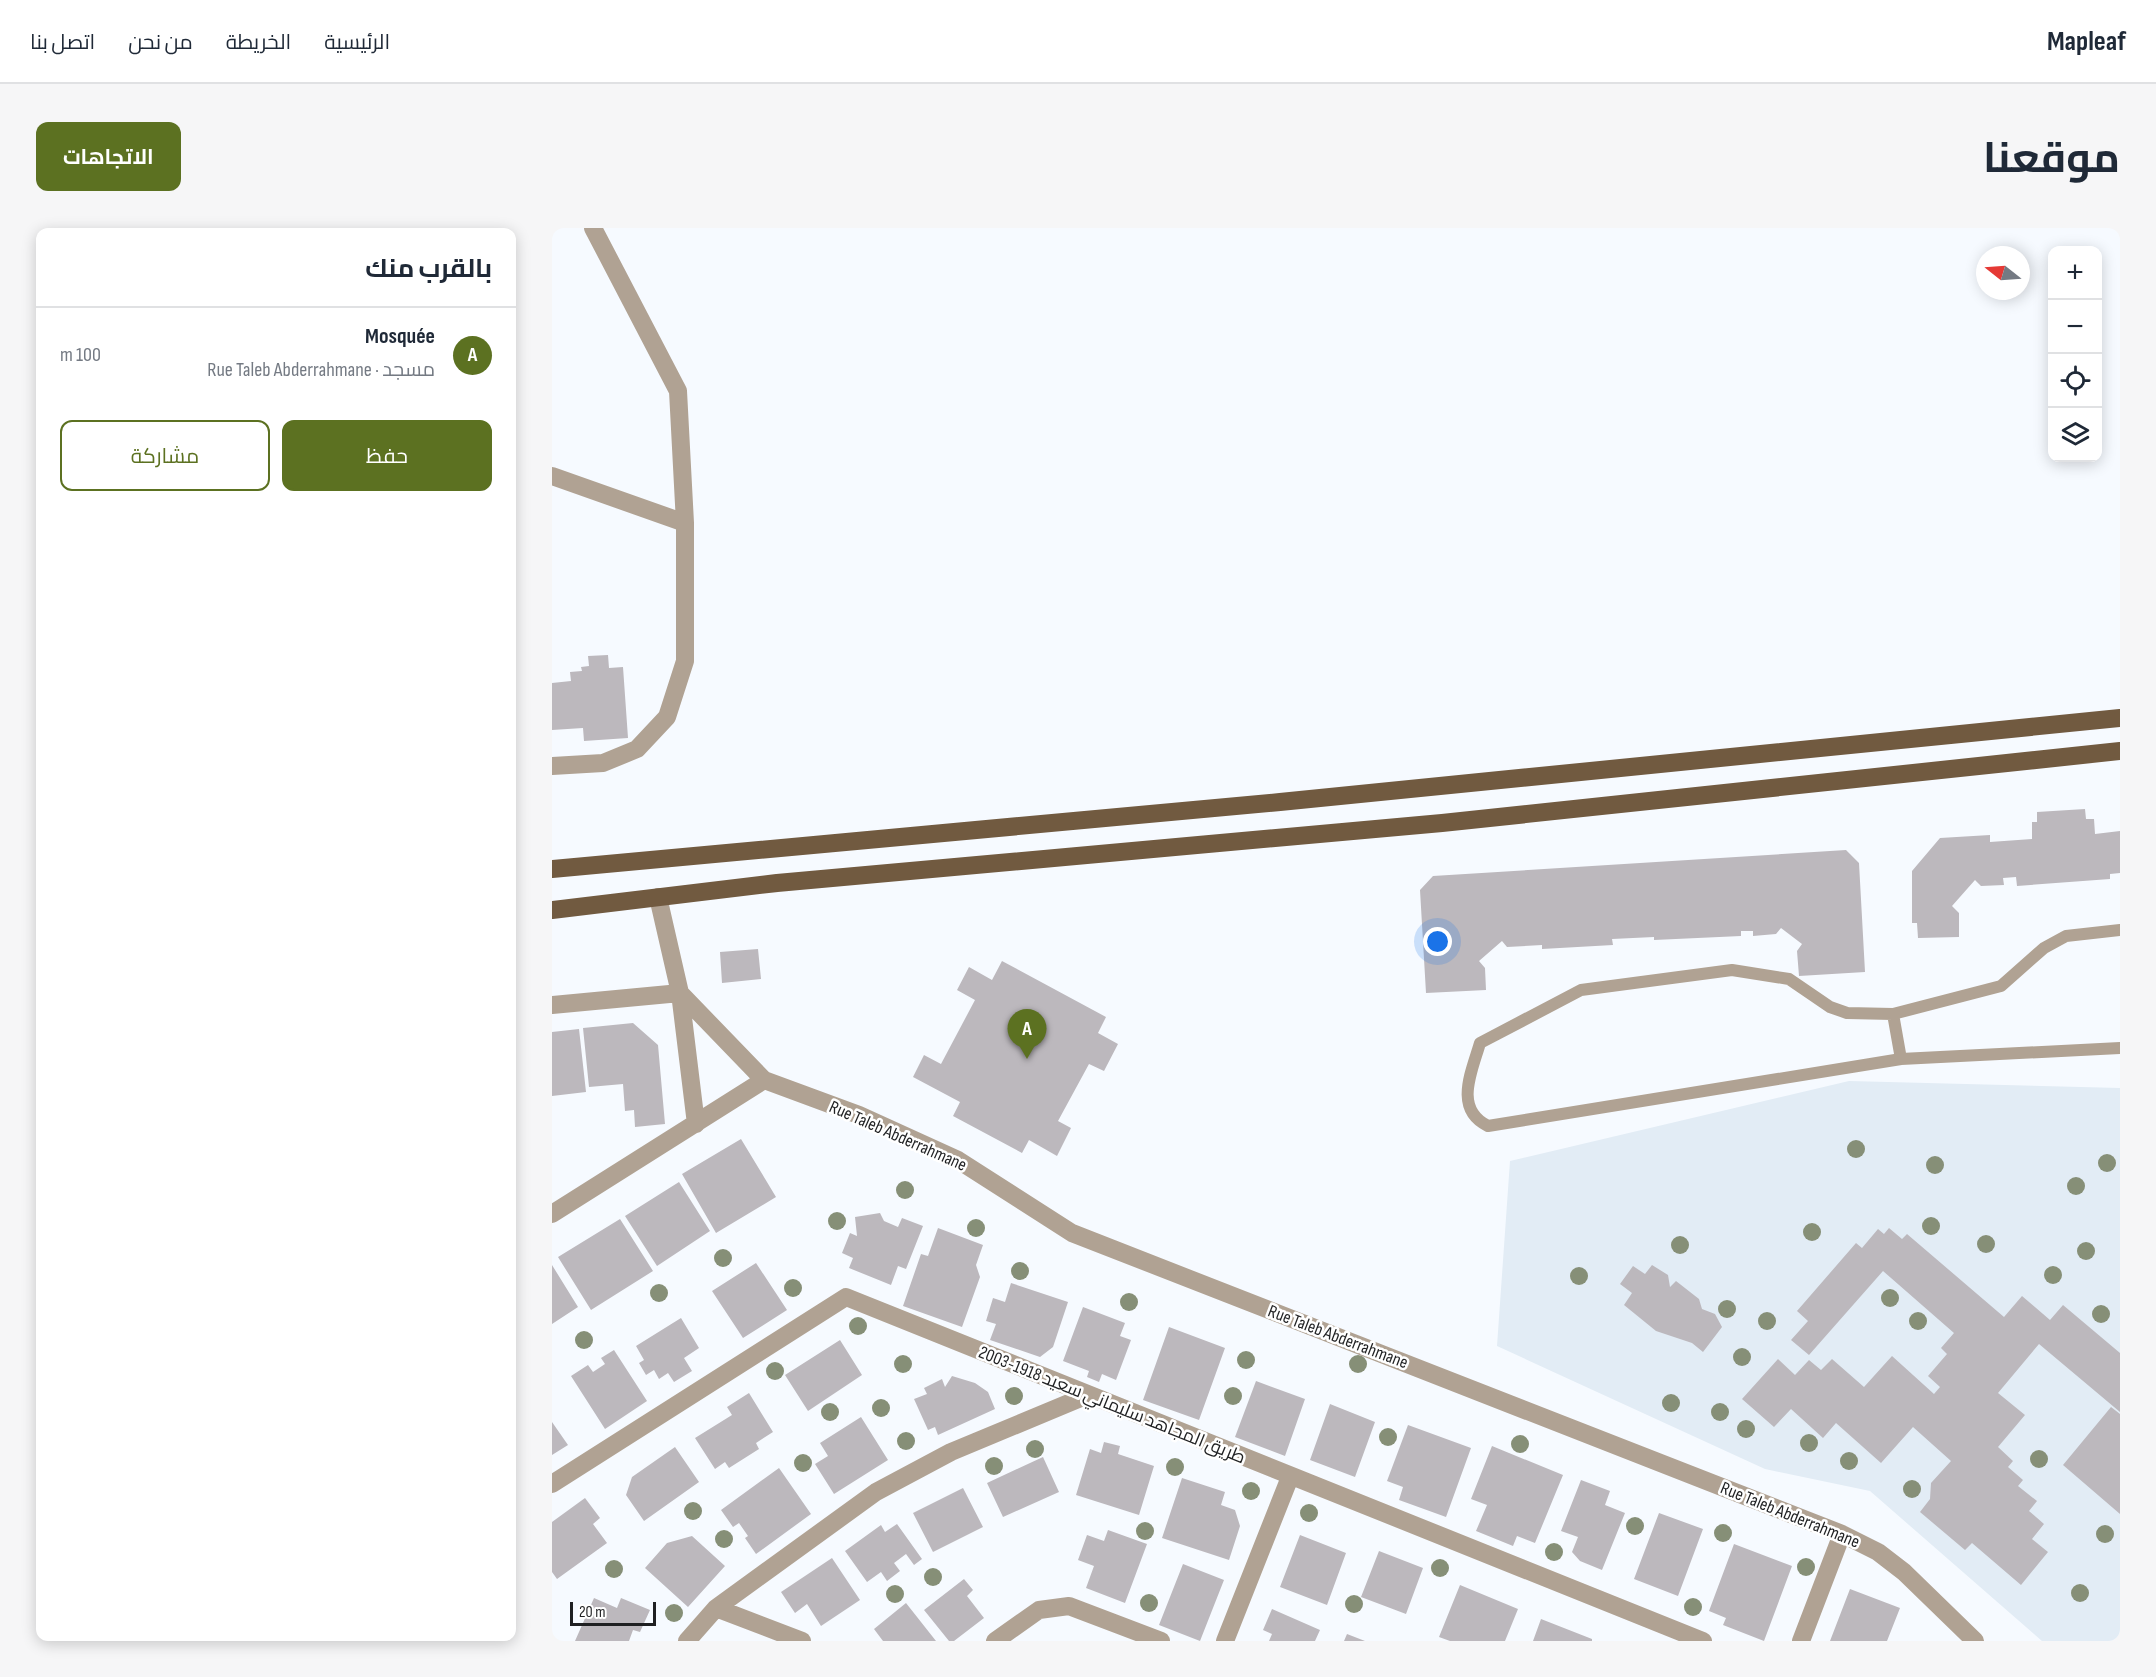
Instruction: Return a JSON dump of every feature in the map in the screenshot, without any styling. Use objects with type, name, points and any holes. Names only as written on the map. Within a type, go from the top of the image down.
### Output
[{"type":"main road","points":[[552,868],[1281,802],[2120,718]]},
{"type":"main road","points":[[552,910],[658,897],[1442,823],[2120,751]]},
{"type":"street","points":[[552,766],[603,763],[637,749],[667,717],[685,661],[685,523],[678,392],[593,228]]},
{"type":"street","points":[[552,476],[685,523]]},
{"type":"street","points":[[658,897],[680,993],[696,1124]]},
{"type":"street","points":[[552,1005],[680,993]]},
{"type":"street","points":[[552,1214],[764,1080],[680,993]]},
{"type":"street","name":"Rue Taleb Abderrahmane","points":[[764,1080],[859,1115],[958,1160],[1072,1233],[1842,1534],[1878,1552],[1904,1572],[1975,1641]]},
{"type":"street","name":"طريق المجاهد سليماني سعيد 1918-2003","points":[[552,1484],[846,1297],[1703,1641]]},
{"type":"street","points":[[687,1641],[716,1608],[876,1492],[951,1452],[1088,1395]]},
{"type":"street","points":[[1225,1641],[1290,1477]]},
{"type":"street","points":[[1801,1641],[1842,1534]]},
{"type":"street","points":[[995,1641],[1039,1610],[1069,1606],[1161,1641]]},
{"type":"street","points":[[716,1608],[802,1641]]},
{"type":"lane","points":[[2120,930],[2066,936],[2044,948],[2001,986],[1893,1014],[1847,1013],[1830,1006],[1789,979],[1732,970],[1581,990],[1480,1043],[1467,1086],[1468,1104],[1476,1120],[1488,1126],[1901,1059],[2120,1048]]},
{"type":"lane","points":[[1893,1014],[1901,1059]]},
{"type":"shaded area","points":[[1849,1081],[2120,1088],[2120,1641],[2042,1641],[1870,1491],[1765,1469],[1497,1346],[1510,1161]]},
{"type":"building","points":[[608,655],[609,668],[623,667],[628,738],[584,741],[583,728],[552,730],[552,683],[571,681],[570,672],[582,671],[581,667],[589,666],[588,656]]},
{"type":"building","points":[[2085,809],[2086,819],[2094,819],[2095,834],[2120,831],[2120,873],[2110,874],[2110,879],[2017,886],[2016,877],[2003,878],[2004,885],[1981,886],[1975,880],[1952,906],[1959,913],[1959,937],[1918,938],[1917,923],[1912,923],[1912,871],[1940,838],[1990,835],[1990,842],[2032,839],[2032,822],[2037,822],[2037,812]]},
{"type":"building","points":[[1846,850],[1859,863],[1865,972],[1799,976],[1797,951],[1802,944],[1781,928],[1776,934],[1753,936],[1753,931],[1741,931],[1741,936],[1654,940],[1654,937],[1612,939],[1613,945],[1542,949],[1542,945],[1507,947],[1502,941],[1479,961],[1485,968],[1486,990],[1426,993],[1420,890],[1433,876]]},
{"type":"building","points":[[758,949],[761,979],[722,983],[720,952]]},
{"type":"building","points":[[1002,961],[1106,1017],[1098,1033],[1118,1044],[1104,1071],[1089,1064],[1058,1121],[1071,1128],[1057,1156],[1029,1140],[1022,1153],[953,1116],[960,1102],[913,1077],[924,1055],[941,1064],[975,1000],[957,990],[969,967],[992,980]]},
{"type":"building","points":[[633,1023],[658,1045],[665,1124],[635,1127],[634,1110],[625,1111],[623,1084],[589,1087],[583,1028]]},
{"type":"building","points":[[579,1029],[586,1092],[552,1096],[552,1032]]},
{"type":"building","points":[[741,1139],[776,1197],[716,1233],[682,1174]]},
{"type":"building","points":[[679,1182],[710,1231],[657,1266],[625,1216]]},
{"type":"building","points":[[880,1213],[884,1221],[898,1227],[902,1218],[923,1226],[906,1269],[898,1266],[891,1285],[849,1268],[853,1258],[842,1253],[850,1233],[857,1236],[855,1217]]},
{"type":"building","points":[[620,1219],[653,1271],[591,1310],[558,1257]]},
{"type":"building","points":[[938,1228],[983,1245],[976,1265],[980,1277],[962,1327],[903,1306],[921,1254],[928,1256]]},
{"type":"building","points":[[1889,1228],[1902,1239],[1907,1234],[2004,1317],[2022,1296],[2050,1320],[2063,1305],[2120,1353],[2120,1412],[2039,1344],[1998,1393],[2025,1415],[1998,1447],[2013,1461],[2008,1467],[2023,1480],[2018,1486],[2037,1501],[2029,1511],[2044,1524],[2032,1539],[2048,1552],[2021,1585],[1972,1543],[1965,1550],[1920,1512],[1930,1499],[1931,1483],[1951,1461],[1913,1427],[1881,1463],[1836,1423],[1823,1438],[1791,1409],[1774,1427],[1742,1399],[1778,1359],[1795,1375],[1809,1360],[1821,1370],[1832,1359],[1864,1387],[1892,1356],[1934,1394],[1940,1387],[1928,1376],[1947,1354],[1941,1348],[1954,1333],[1883,1271],[1809,1355],[1791,1340],[1808,1321],[1797,1311],[1856,1243],[1862,1248],[1878,1229],[1884,1234]]},
{"type":"building","points":[[756,1263],[787,1310],[743,1338],[712,1291]]},
{"type":"building","points":[[552,1265],[578,1307],[552,1324]]},
{"type":"building","points":[[1652,1265],[1668,1275],[1670,1287],[1676,1281],[1699,1299],[1702,1309],[1715,1314],[1722,1327],[1703,1352],[1692,1343],[1656,1331],[1624,1305],[1632,1293],[1620,1284],[1633,1266],[1645,1274]]},
{"type":"building","points":[[1011,1283],[1068,1302],[1053,1347],[1040,1357],[990,1340],[996,1324],[986,1321],[993,1298],[1005,1302]]},
{"type":"building","points":[[1083,1307],[1125,1323],[1120,1336],[1131,1340],[1116,1380],[1102,1374],[1099,1382],[1087,1377],[1089,1371],[1063,1361]]},
{"type":"building","points":[[681,1318],[699,1348],[684,1358],[692,1371],[674,1382],[668,1373],[659,1379],[654,1370],[646,1375],[639,1363],[644,1360],[636,1346]]},
{"type":"building","points":[[1169,1327],[1225,1348],[1199,1420],[1143,1400]]},
{"type":"building","points":[[840,1340],[862,1375],[808,1411],[785,1375]]},
{"type":"building","points":[[614,1350],[647,1401],[605,1429],[571,1376],[588,1365],[593,1372],[605,1364],[601,1358]]},
{"type":"building","points":[[952,1376],[975,1383],[988,1392],[995,1409],[938,1435],[935,1427],[928,1430],[914,1399],[927,1394],[924,1388],[942,1379],[945,1387]]},
{"type":"building","points":[[1256,1381],[1305,1399],[1285,1456],[1235,1437]]},
{"type":"building","points":[[749,1393],[773,1432],[756,1443],[759,1449],[729,1468],[725,1462],[715,1469],[695,1438],[732,1415],[727,1407]]},
{"type":"building","points":[[1330,1404],[1375,1422],[1355,1477],[1310,1460]]},
{"type":"building","points":[[2111,1407],[2120,1414],[2120,1514],[2063,1465]]},
{"type":"building","points":[[861,1417],[888,1460],[834,1494],[815,1464],[828,1456],[820,1443]]},
{"type":"building","points":[[552,1422],[568,1445],[552,1455]]},
{"type":"building","points":[[1408,1425],[1471,1448],[1446,1517],[1399,1500],[1403,1487],[1387,1481]]},
{"type":"building","points":[[1104,1442],[1120,1446],[1118,1454],[1154,1466],[1139,1515],[1076,1495],[1090,1449],[1101,1453]]},
{"type":"building","points":[[1492,1446],[1563,1475],[1535,1543],[1517,1536],[1513,1546],[1476,1531],[1487,1505],[1471,1499]]},
{"type":"building","points":[[675,1447],[699,1482],[644,1521],[626,1495],[632,1477]]},
{"type":"building","points":[[1043,1457],[1059,1492],[1003,1517],[987,1483]]},
{"type":"building","points":[[779,1468],[811,1514],[756,1554],[745,1538],[748,1536],[739,1523],[733,1527],[721,1510]]},
{"type":"building","points":[[1182,1478],[1225,1492],[1221,1505],[1235,1510],[1240,1526],[1229,1560],[1162,1538]]},
{"type":"building","points":[[1581,1480],[1610,1491],[1605,1505],[1625,1513],[1602,1570],[1580,1561],[1572,1552],[1578,1537],[1561,1531]]},
{"type":"building","points":[[963,1488],[983,1527],[933,1552],[913,1513]]},
{"type":"building","points":[[585,1498],[600,1518],[593,1524],[607,1543],[557,1579],[552,1572],[552,1522]]},
{"type":"building","points":[[1659,1513],[1703,1529],[1678,1596],[1634,1579]]},
{"type":"building","points":[[897,1524],[922,1559],[914,1565],[906,1554],[894,1563],[900,1571],[887,1581],[881,1572],[867,1582],[845,1551],[881,1525],[885,1532]]},
{"type":"building","points":[[1108,1530],[1147,1544],[1125,1603],[1086,1588],[1094,1566],[1078,1560],[1087,1535],[1104,1541]]},
{"type":"building","points":[[1300,1535],[1346,1553],[1327,1605],[1280,1587]]},
{"type":"building","points":[[692,1536],[725,1566],[688,1607],[645,1568],[667,1543]]},
{"type":"building","points":[[1734,1544],[1792,1566],[1764,1641],[1723,1625],[1726,1618],[1709,1611]]},
{"type":"building","points":[[1379,1551],[1423,1568],[1406,1614],[1361,1597]]},
{"type":"building","points":[[832,1558],[860,1600],[821,1626],[807,1604],[795,1613],[781,1592]]},
{"type":"building","points":[[1183,1564],[1224,1580],[1200,1641],[1159,1625]]},
{"type":"building","points":[[964,1579],[973,1590],[967,1596],[984,1618],[954,1641],[949,1641],[924,1610]]},
{"type":"building","points":[[1460,1585],[1518,1609],[1505,1641],[1450,1641],[1439,1637]]},
{"type":"building","points":[[1850,1589],[1900,1608],[1887,1641],[1830,1641]]},
{"type":"building","points":[[594,1598],[617,1608],[621,1598],[650,1610],[640,1632],[633,1630],[629,1641],[575,1641]]},
{"type":"building","points":[[906,1603],[936,1641],[883,1641],[874,1629]]},
{"type":"building","points":[[1272,1609],[1320,1630],[1315,1641],[1269,1641],[1272,1634],[1263,1630]]},
{"type":"building","points":[[1541,1619],[1592,1639],[1592,1641],[1533,1641]]},
{"type":"building","points":[[1347,1634],[1365,1641],[1344,1641]]},
{"type":"place","name":"Mosquée","points":[[1027,1059]]}]
